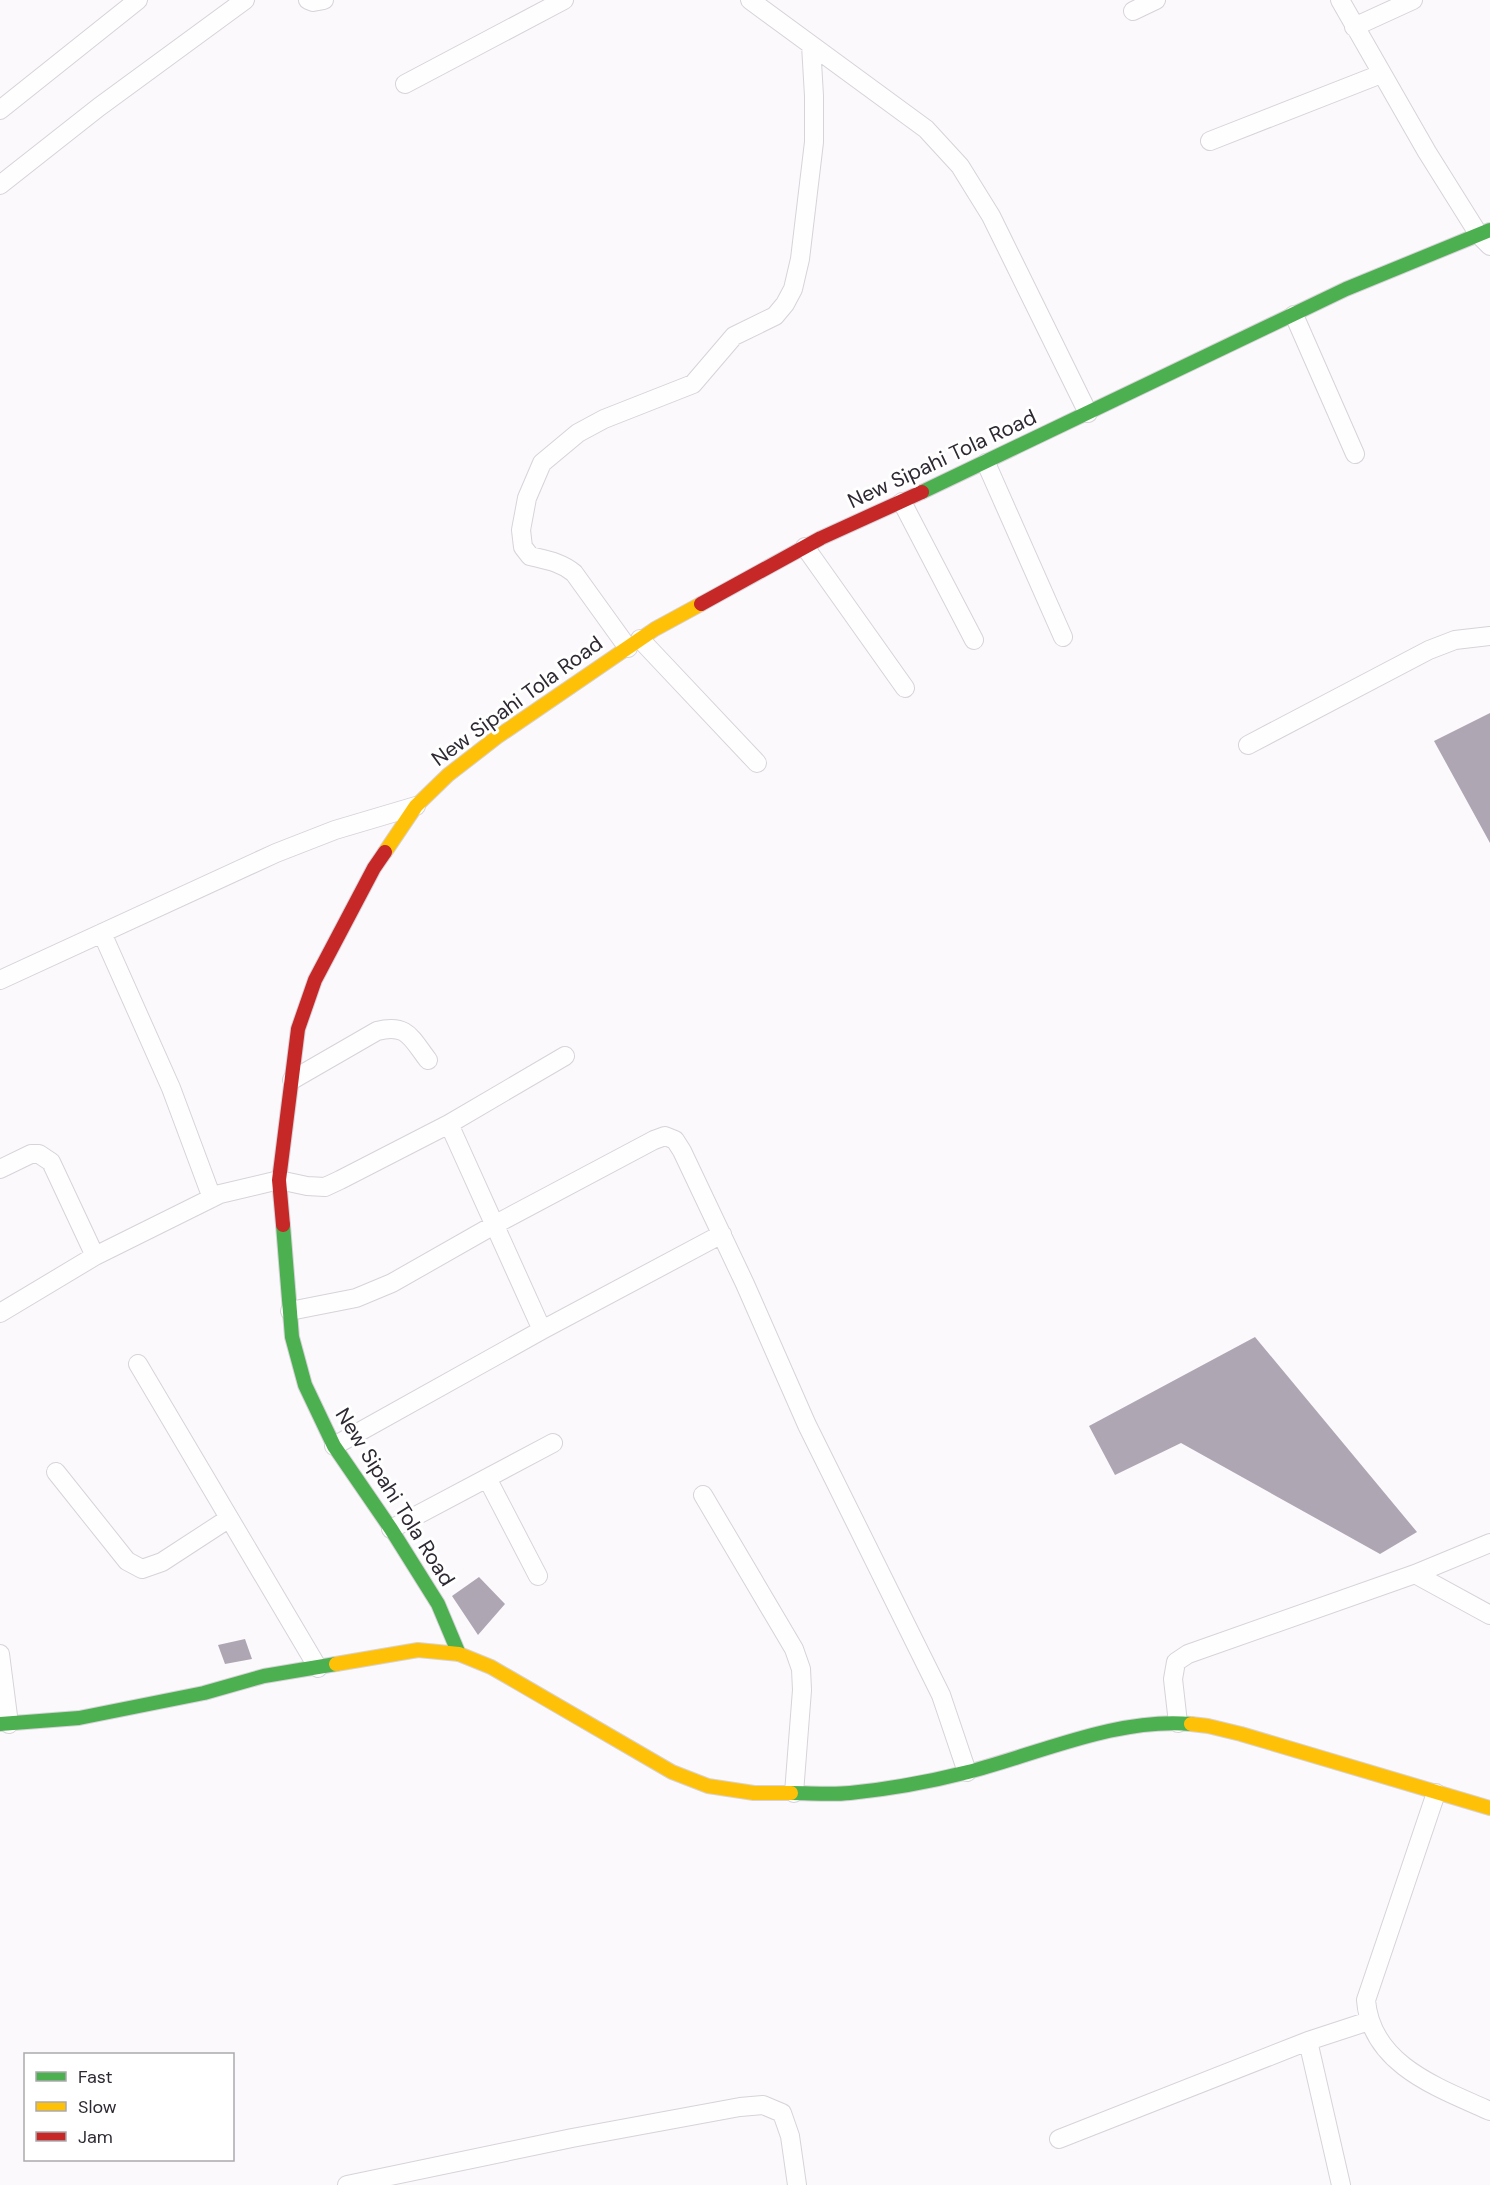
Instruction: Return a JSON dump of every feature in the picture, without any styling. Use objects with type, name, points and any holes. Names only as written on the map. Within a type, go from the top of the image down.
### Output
[{"type":"street","points":[[0,110],[138,0]]},
{"type":"street","points":[[0,185],[99,107],[245,0]]},
{"type":"street","points":[[308,0],[313,2],[324,0]]},
{"type":"street","points":[[405,84],[564,0]]},
{"type":"street","points":[[750,0],[926,129],[960,166],[991,216],[1088,413]]},
{"type":"street","points":[[1133,11],[1156,0]]},
{"type":"street","points":[[1340,0],[1426,152],[1486,237]]},
{"type":"street","points":[[1354,27],[1413,0]]},
{"type":"street","points":[[757,763],[634,644],[574,573],[566,566],[530,556],[523,547],[521,530],[527,498],[542,463],[578,433],[604,419],[693,384],[734,336],[775,315],[785,304],[793,289],[800,259],[813,154],[814,96],[811,45]]},
{"type":"street","points":[[1210,141],[1381,74]]},
{"type":"street","name":"New Sipahi Tola Road","points":[[459,1654],[438,1604],[391,1529],[334,1446],[305,1385],[292,1337],[279,1180],[298,1029],[315,980],[374,868],[416,806],[448,775],[497,737],[655,629],[805,547],[986,463],[1346,289],[1486,237]]},
{"type":"street","points":[[1294,315],[1355,454]]},
{"type":"street","points":[[986,463],[1063,637]]},
{"type":"street","points":[[902,501],[974,640]]},
{"type":"street","points":[[805,547],[905,688]]},
{"type":"street","points":[[1248,745],[1429,650],[1455,640],[1490,636]]},
{"type":"street","points":[[0,980],[276,853],[335,830],[416,806]]},
{"type":"street","points":[[102,933],[171,1088],[212,1198]]},
{"type":"street","points":[[292,1080],[377,1031],[391,1027],[405,1032],[428,1060]]},
{"type":"street","points":[[0,1313],[94,1256],[220,1194],[279,1180],[325,1187],[449,1124],[565,1056]]},
{"type":"street","points":[[449,1124],[542,1330]]},
{"type":"street","points":[[290,1311],[356,1298],[392,1283],[494,1225],[665,1136],[675,1140],[722,1234],[807,1425],[941,1695],[968,1772]]},
{"type":"street","points":[[0,1169],[31,1154],[39,1154],[51,1162],[94,1256]]},
{"type":"street","points":[[334,1446],[542,1330],[722,1234]]},
{"type":"street","points":[[138,1364],[318,1668]]},
{"type":"street","points":[[391,1529],[553,1443]]},
{"type":"street","points":[[56,1472],[127,1561],[142,1569],[162,1562],[228,1519]]},
{"type":"street","points":[[487,1478],[538,1576]]},
{"type":"street","points":[[703,1495],[794,1649],[801,1669],[802,1690],[794,1793]]},
{"type":"street","points":[[1178,1723],[1173,1679],[1176,1662],[1188,1654],[1415,1574],[1490,1543]]},
{"type":"street","points":[[1415,1574],[1490,1615]]},
{"type":"street","points":[[0,1654],[4,1724],[79,1719],[204,1693],[264,1676],[318,1668],[377,1655],[418,1650],[459,1654],[491,1667],[672,1772],[708,1786],[754,1793],[848,1793],[897,1787],[968,1772],[1103,1733],[1140,1726],[1178,1723],[1209,1726],[1241,1734],[1490,1808]]},
{"type":"street","points":[[1436,1793],[1366,2000],[1369,2021],[1373,2032],[1391,2056],[1411,2072],[1431,2085],[1490,2111]]},
{"type":"street","points":[[1059,2139],[1308,2041],[1369,2021]]},
{"type":"street","points":[[1308,2041],[1341,2185]]},
{"type":"street","points":[[347,2185],[572,2138],[740,2107],[763,2105],[782,2113],[790,2136],[797,2185]]},
{"type":"building","points":[[1490,713],[1490,843],[1434,741]]},
{"type":"building","points":[[1255,1337],[1417,1532],[1380,1554],[1181,1443],[1115,1475],[1089,1426]]},
{"type":"building","points":[[479,1577],[505,1604],[478,1635],[452,1596]]},
{"type":"building","points":[[245,1639],[252,1659],[225,1664],[218,1645]]},
{"type":"traffic: fast","points":[[922,492],[1346,289],[1490,230]]},
{"type":"traffic: fast","points":[[283,1225],[292,1337],[305,1385],[334,1446],[391,1529],[438,1604],[459,1654]]},
{"type":"traffic: fast","points":[[0,1724],[79,1718],[204,1693],[264,1676],[336,1664]]},
{"type":"traffic: fast","points":[[791,1793],[843,1794],[909,1785],[968,1772],[1107,1731],[1163,1723],[1191,1724]]},
{"type":"traffic: slow","points":[[385,852],[416,806],[448,775],[497,737],[655,629],[701,604]]},
{"type":"traffic: slow","points":[[336,1664],[418,1650],[459,1654],[491,1667],[672,1772],[708,1786],[754,1793],[791,1793]]},
{"type":"traffic: slow","points":[[1191,1724],[1241,1734],[1490,1808]]},
{"type":"traffic: jam","points":[[701,604],[821,538],[922,492]]},
{"type":"traffic: jam","points":[[283,1225],[279,1180],[298,1029],[315,980],[374,868],[385,852]]}]
